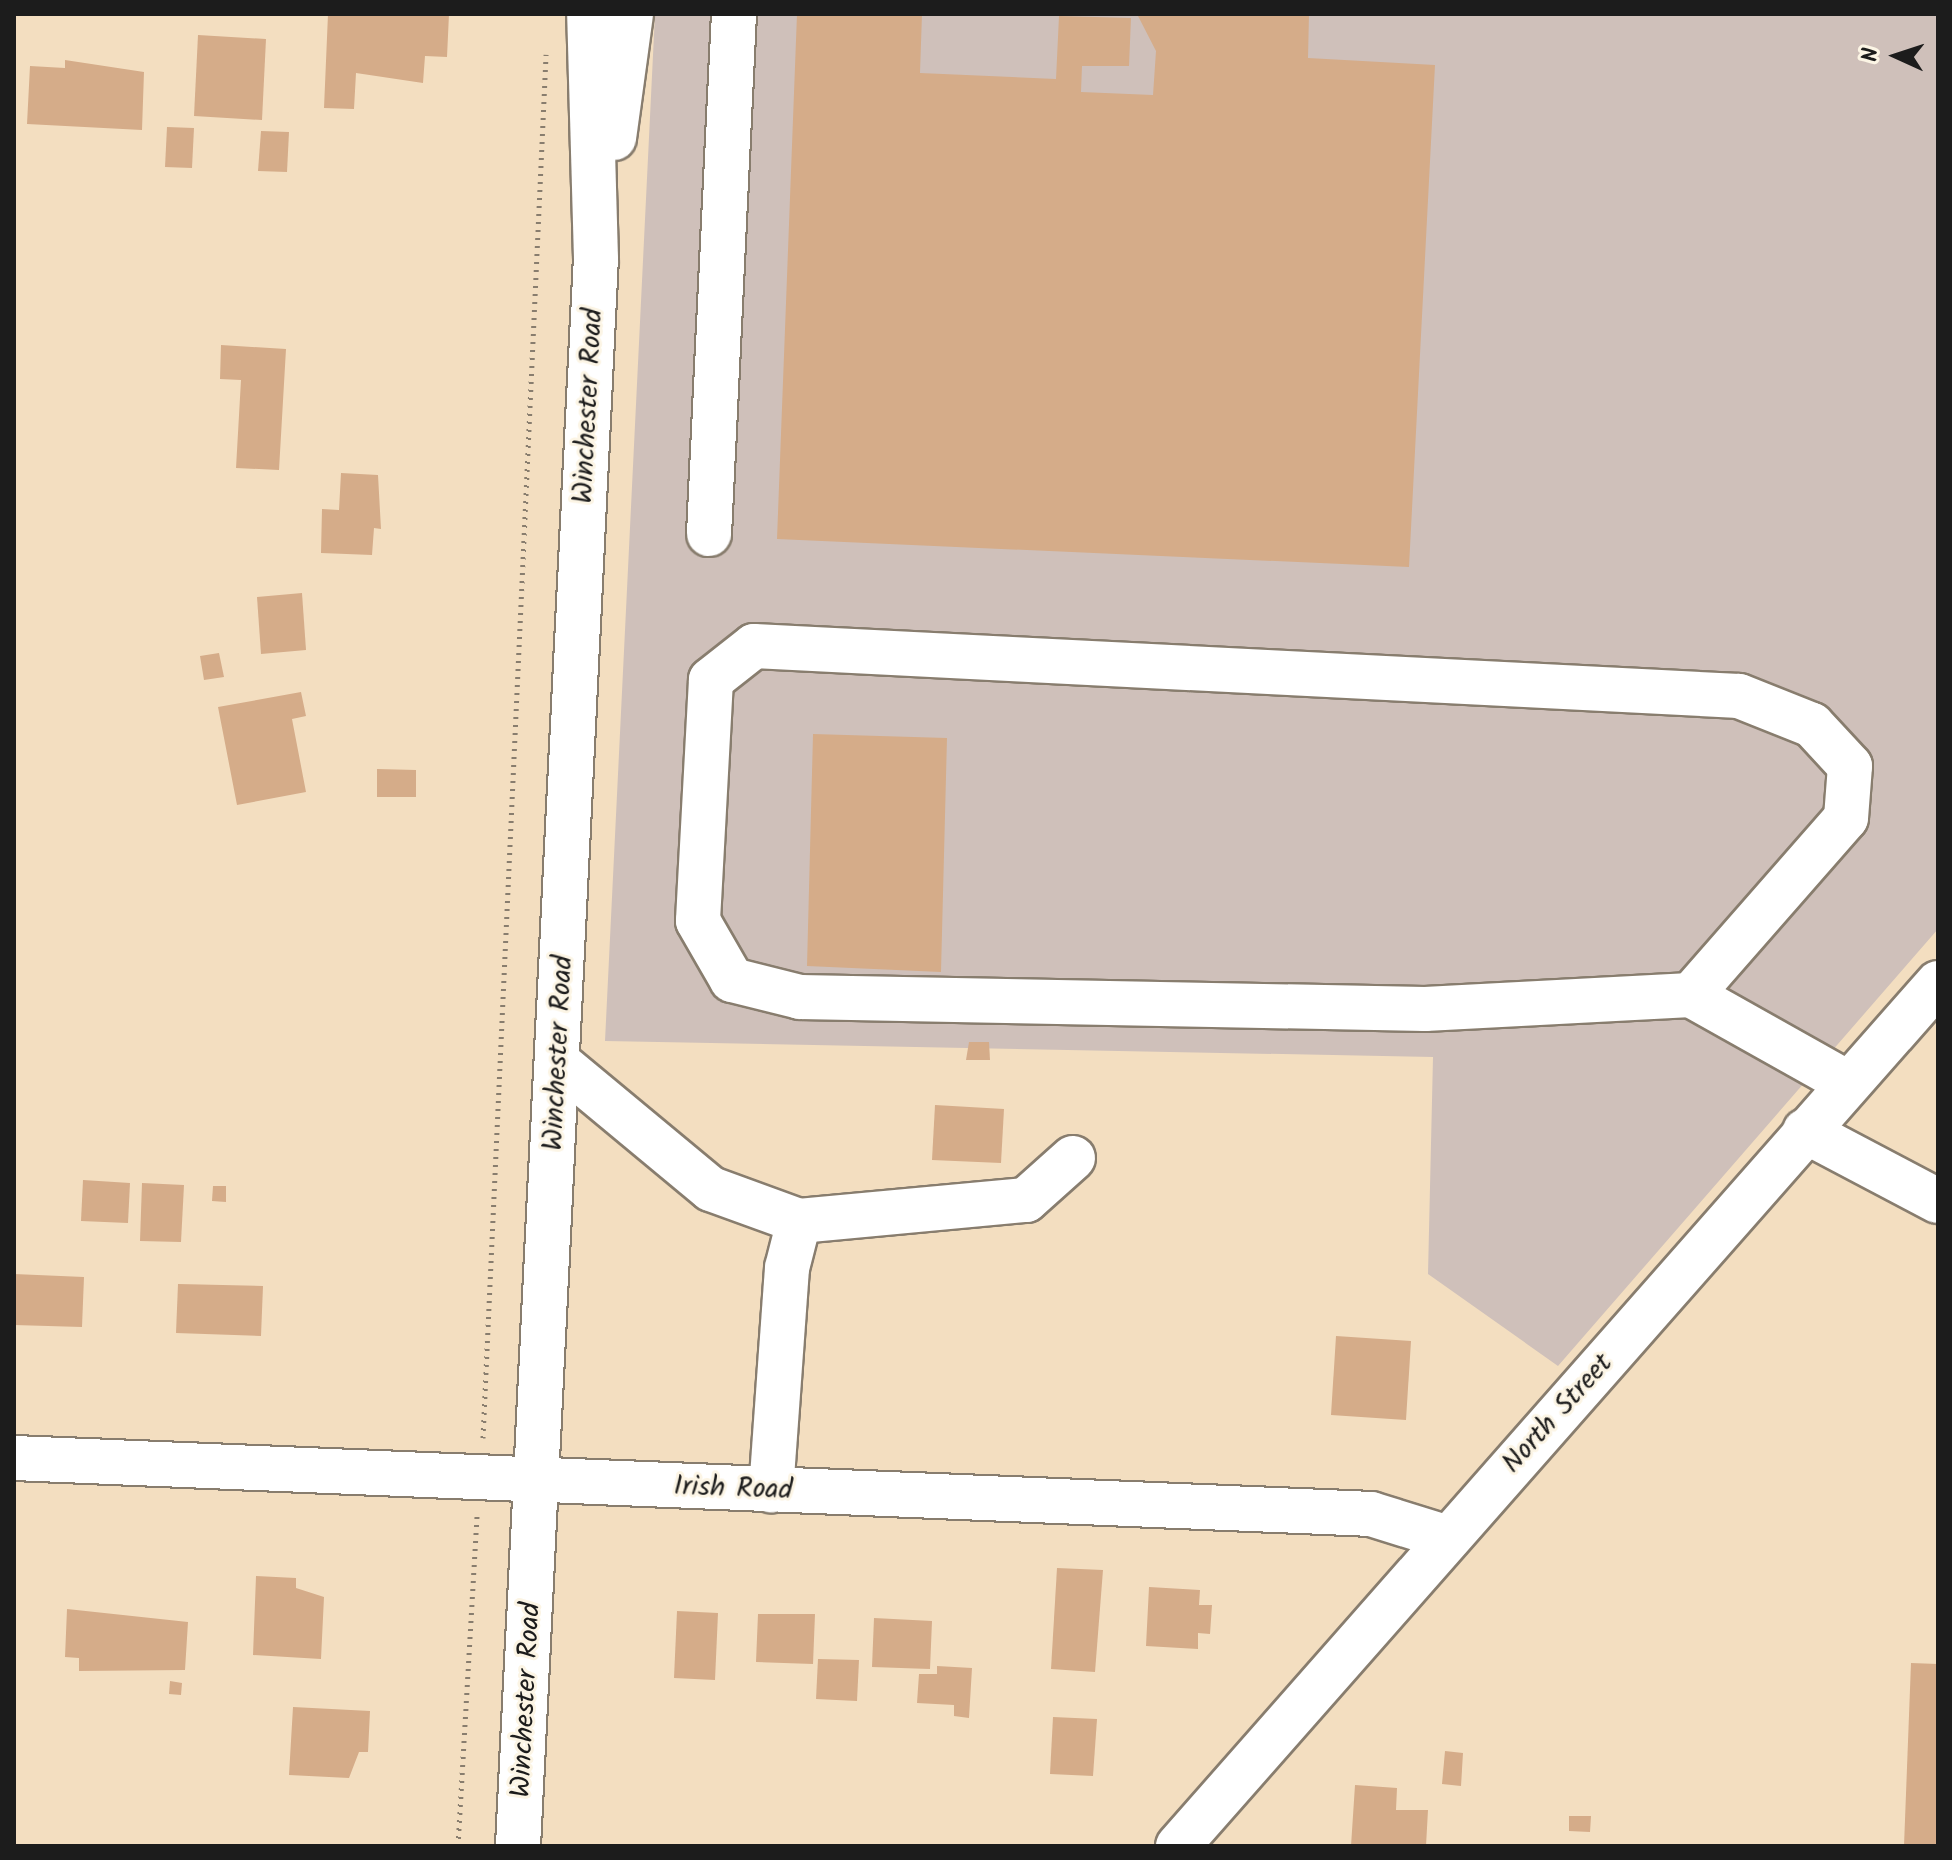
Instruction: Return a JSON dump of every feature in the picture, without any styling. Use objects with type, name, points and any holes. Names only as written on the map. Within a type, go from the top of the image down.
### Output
[{"type":"street","name":"Winchester Road","points":[[518,1846],[539,1481],[596,259],[589,14]]},
{"type":"street","name":"Winchester Road","points":[[596,259],[631,14]]},
{"type":"street","points":[[709,534],[734,14]]},
{"type":"street","points":[[1691,995],[1846,818],[1850,766],[1812,725],[1739,696],[754,646],[711,680],[698,921],[732,980],[800,997],[1410,1009],[1691,995],[1848,1083]]},
{"type":"street","name":"North Street","points":[[1178,1846],[1938,983]]},
{"type":"street","points":[[559,1063],[711,1189],[799,1221],[1026,1200],[1073,1158]]},
{"type":"street","points":[[1805,1131],[1938,1201]]},
{"type":"street","points":[[771,1490],[787,1268],[799,1221]]},
{"type":"street","name":"Irish Road","points":[[14,1458],[479,1480],[1371,1514],[1448,1538]]},
{"type":"path","points":[[458,1846],[497,1233],[547,42]]},
{"type":"shaded area","points":[[655,14],[1938,14],[1938,929],[1558,1366],[1428,1274],[1433,1057],[605,1041]]},
{"type":"building","points":[[328,14],[449,14],[447,57],[425,56],[423,83],[356,73],[354,109],[324,108]]},
{"type":"building","points":[[797,14],[922,14],[920,73],[1056,79],[1059,16],[1131,18],[1129,66],[1082,66],[1081,92],[1153,95],[1156,51],[1137,14],[1309,14],[1308,58],[1435,65],[1409,567],[777,539]]},
{"type":"building","points":[[198,35],[266,39],[262,120],[194,116]]},
{"type":"building","points":[[65,60],[144,72],[142,130],[27,124],[30,66],[65,68]]},
{"type":"building","points":[[167,127],[194,128],[192,168],[165,167]]},
{"type":"building","points":[[261,131],[289,132],[287,172],[258,171]]},
{"type":"building","points":[[221,345],[286,349],[279,470],[236,468],[241,380],[220,379]]},
{"type":"building","points":[[341,473],[378,475],[381,529],[374,528],[372,555],[321,553],[322,509],[339,510]]},
{"type":"building","points":[[302,593],[306,650],[261,654],[257,597]]},
{"type":"building","points":[[219,653],[224,677],[204,680],[200,656]]},
{"type":"building","points":[[301,692],[306,716],[292,719],[306,792],[237,805],[218,707]]},
{"type":"building","points":[[813,734],[947,738],[941,972],[807,966]]},
{"type":"building","points":[[377,769],[416,770],[416,797],[377,797]]},
{"type":"building","points":[[969,1042],[989,1042],[990,1060],[966,1060]]},
{"type":"building","points":[[935,1105],[1004,1109],[1001,1163],[932,1160]]},
{"type":"building","points":[[83,1180],[130,1183],[128,1223],[81,1221]]},
{"type":"building","points":[[142,1183],[184,1185],[181,1242],[140,1241]]},
{"type":"building","points":[[213,1186],[226,1186],[226,1202],[212,1201]]},
{"type":"building","points":[[14,1274],[84,1277],[82,1327],[14,1325]]},
{"type":"building","points":[[178,1284],[263,1286],[261,1336],[176,1333]]},
{"type":"building","points":[[1336,1336],[1411,1341],[1406,1420],[1331,1415]]},
{"type":"building","points":[[1057,1568],[1103,1570],[1095,1672],[1051,1669]]},
{"type":"building","points":[[256,1576],[296,1578],[296,1588],[324,1597],[321,1659],[253,1655]]},
{"type":"building","points":[[1149,1587],[1200,1590],[1199,1605],[1212,1605],[1210,1634],[1198,1633],[1198,1649],[1146,1646]]},
{"type":"building","points":[[67,1609],[188,1622],[185,1670],[79,1671],[79,1658],[65,1657]]},
{"type":"building","points":[[677,1611],[718,1613],[715,1680],[674,1678]]},
{"type":"building","points":[[758,1614],[815,1614],[813,1664],[756,1662]]},
{"type":"building","points":[[874,1618],[932,1621],[930,1669],[872,1667]]},
{"type":"building","points":[[818,1659],[859,1660],[857,1701],[816,1699]]},
{"type":"building","points":[[1911,1663],[1938,1664],[1938,1846],[1904,1846]]},
{"type":"building","points":[[937,1666],[972,1668],[969,1718],[954,1716],[954,1705],[917,1703],[919,1674],[937,1674]]},
{"type":"building","points":[[170,1681],[182,1683],[181,1695],[169,1694]]},
{"type":"building","points":[[293,1707],[370,1711],[368,1752],[359,1752],[349,1778],[289,1775]]},
{"type":"building","points":[[1053,1717],[1097,1719],[1093,1776],[1050,1774]]},
{"type":"building","points":[[1445,1751],[1463,1753],[1461,1786],[1442,1784]]},
{"type":"building","points":[[1355,1785],[1397,1788],[1396,1810],[1428,1810],[1426,1846],[1351,1846]]},
{"type":"building","points":[[1569,1816],[1591,1816],[1590,1832],[1569,1831]]}]
